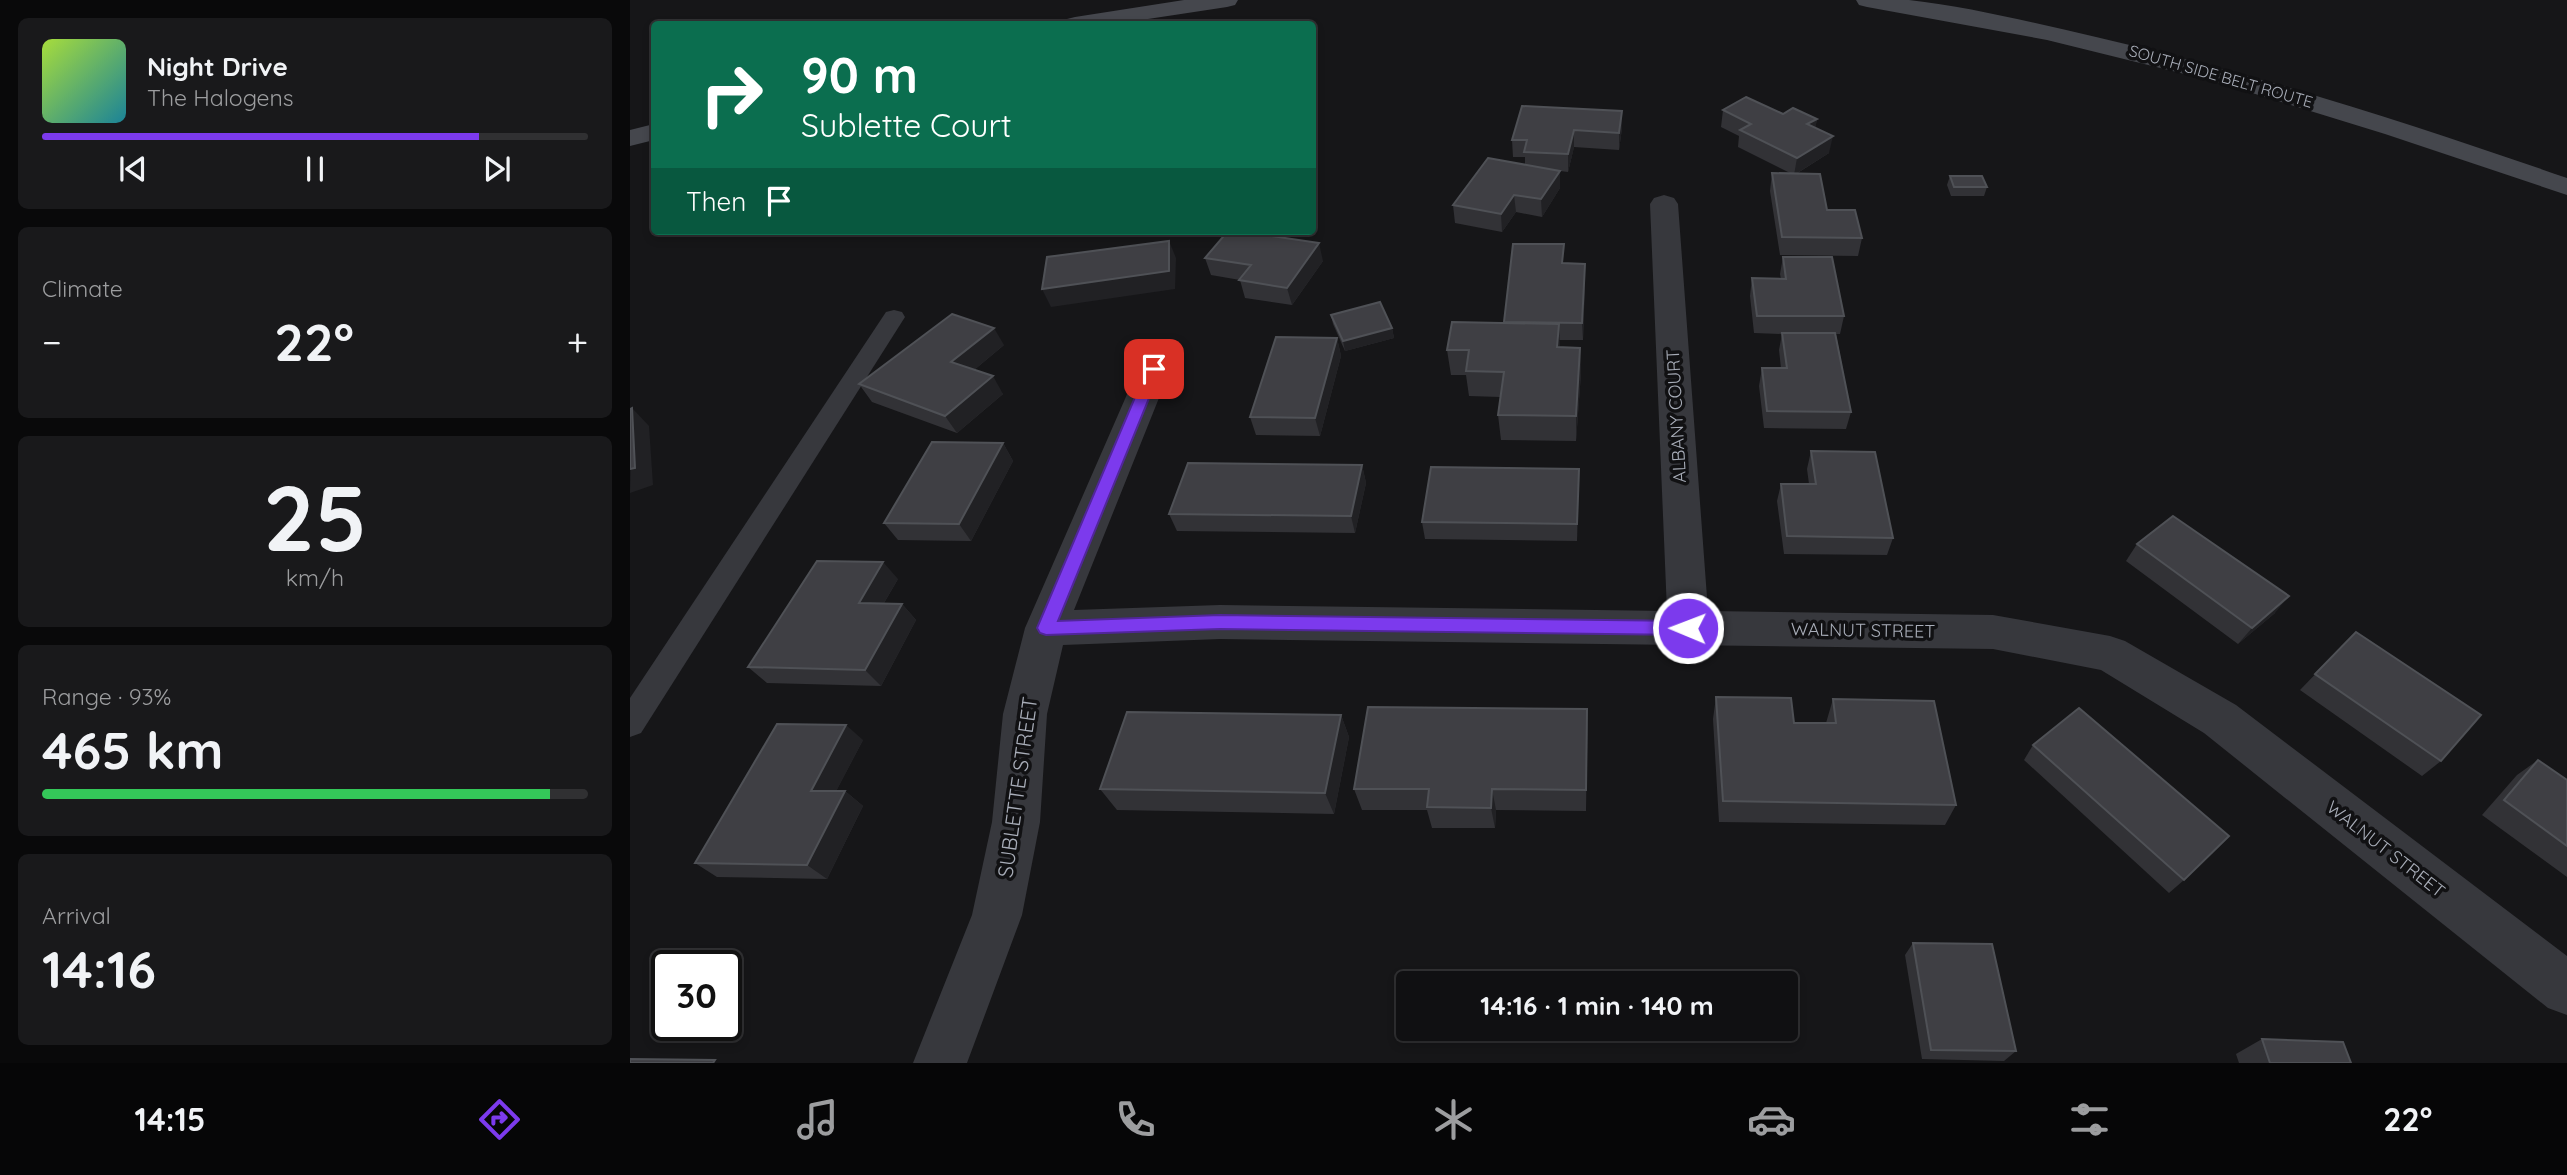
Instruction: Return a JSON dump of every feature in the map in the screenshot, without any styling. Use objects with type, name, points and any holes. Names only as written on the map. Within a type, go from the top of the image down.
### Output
[{"type":"main road","points":[[1094,21],[1227,0]]},
{"type":"main road","name":"SOUTH SIDE BELT ROUTE","points":[[1867,0],[1973,16],[2216,72],[2458,148],[2567,187]]},
{"type":"main road","points":[[630,138],[651,133]]},
{"type":"street","name":"ALBANY COURT","points":[[1664,204],[1688,628]]},
{"type":"street","name":"SUBLETTE STREET","points":[[940,1063],[997,915],[1016,822],[1025,714],[1046,628],[1154,369]]},
{"type":"street","name":"WALNUT STREET","points":[[1046,628],[1220,622],[1993,632],[2110,654],[2220,719],[2567,989]]},
{"type":"lane","points":[[630,723],[894,317]]},
{"type":"building","points":[[1746,97],[1783,114],[1793,108],[1817,119],[1807,124],[1833,136],[1797,158],[1740,130],[1751,124],[1723,110]]},
{"type":"building","points":[[1522,106],[1622,111],[1619,133],[1574,130],[1568,154],[1524,152],[1527,140],[1512,140]]},
{"type":"building","points":[[1488,158],[1560,171],[1541,199],[1514,195],[1501,214],[1453,205]]},
{"type":"building","points":[[1772,173],[1820,174],[1827,210],[1855,210],[1862,238],[1782,237]]},
{"type":"building","points":[[1950,176],[1982,176],[1987,187],[1954,187]]},
{"type":"building","points":[[1225,235],[1266,235],[1319,243],[1287,288],[1239,280],[1251,265],[1205,258]]},
{"type":"building","points":[[1169,241],[1169,271],[1042,289],[1047,257]]},
{"type":"building","points":[[1513,244],[1564,244],[1562,263],[1585,264],[1582,323],[1504,322]]},
{"type":"building","points":[[1783,257],[1832,257],[1844,316],[1757,316],[1752,278],[1786,279]]},
{"type":"building","points":[[1380,302],[1392,328],[1343,341],[1331,315]]},
{"type":"building","points":[[952,314],[994,328],[951,362],[993,376],[945,416],[859,384]]},
{"type":"building","points":[[1452,322],[1559,324],[1557,347],[1580,348],[1576,416],[1498,415],[1504,372],[1466,371],[1469,350],[1447,350]]},
{"type":"building","points":[[1782,333],[1835,333],[1851,412],[1767,411],[1762,368],[1787,368]]},
{"type":"building","points":[[1276,337],[1337,338],[1315,418],[1250,417]]},
{"type":"building","points":[[632,408],[635,468],[630,469],[630,409]]},
{"type":"building","points":[[932,442],[1003,443],[959,524],[884,523]]},
{"type":"building","points":[[1811,451],[1875,452],[1893,538],[1787,536],[1781,484],[1816,484]]},
{"type":"building","points":[[1188,463],[1362,465],[1351,516],[1169,514]]},
{"type":"building","points":[[1431,467],[1579,469],[1577,524],[1422,522]]},
{"type":"building","points":[[2173,516],[2289,596],[2252,628],[2137,544]]},
{"type":"building","points":[[817,561],[883,562],[859,603],[902,604],[865,670],[748,667]]},
{"type":"building","points":[[2356,632],[2481,715],[2441,761],[2315,674]]},
{"type":"building","points":[[1716,697],[1791,698],[1794,723],[1836,723],[1833,699],[1934,701],[1956,805],[1723,801]]},
{"type":"building","points":[[1368,707],[1587,709],[1586,790],[1492,789],[1491,808],[1427,807],[1429,789],[1354,789]]},
{"type":"building","points":[[2079,708],[2229,836],[2184,880],[2033,745]]},
{"type":"building","points":[[1127,712],[1341,715],[1325,793],[1100,789]]},
{"type":"building","points":[[777,724],[846,725],[811,791],[845,791],[807,865],[695,863]]},
{"type":"building","points":[[2538,760],[2567,780],[2567,846],[2504,800]]},
{"type":"building","points":[[1913,943],[1992,944],[2016,1051],[1931,1050]]},
{"type":"building","points":[[2262,1039],[2343,1042],[2351,1063],[2270,1063]]},
{"type":"building","points":[[630,1059],[715,1060],[713,1063],[630,1063]]},
{"type":"route","points":[[1154,369],[1046,628],[1220,622],[1688,628]]}]
